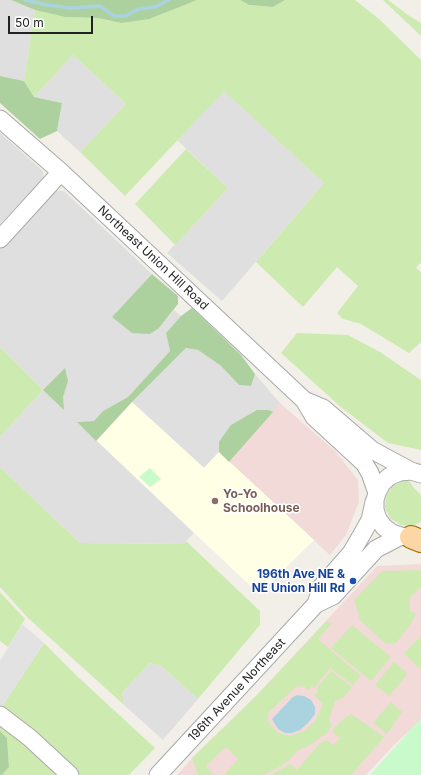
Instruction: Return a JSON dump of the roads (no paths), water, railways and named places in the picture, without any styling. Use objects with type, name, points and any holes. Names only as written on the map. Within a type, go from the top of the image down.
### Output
[{"type":"street","name":"Northeast Union Hill Road","points":[[0,119],[61,172],[304,400],[314,417],[364,463],[370,473],[376,496],[375,510],[378,519],[384,527],[392,533],[413,537]]},
{"type":"street","points":[[0,239],[61,172]]},
{"type":"street","name":"Northeast Union Hill Road","points":[[304,400],[323,408],[372,450],[418,473]]},
{"type":"street","points":[[376,496],[382,483],[390,476],[400,472],[418,473]]},
{"type":"street","name":"196th Avenue Northeast","points":[[316,604],[322,586],[351,554],[370,520],[376,496]]},
{"type":"street","name":"196th Avenue Northeast","points":[[158,775],[316,604],[333,596],[376,549],[413,537]]},
{"type":"street","points":[[0,715],[30,738],[70,775]]},
{"type":"water","points":[[297,695],[304,696],[311,700],[315,707],[315,714],[300,730],[292,733],[285,733],[278,729],[272,719],[293,697]]},
{"type":"waterway","points":[[25,0],[71,8],[100,6],[114,16],[126,16],[138,9],[155,7],[169,0]]},
{"type":"place","name":"Yo-Yo Schoolhouse","points":[[215,501]]},
{"type":"place","name":"196th Ave NE & NE Union Hill Rd","points":[[353,581]]}]
